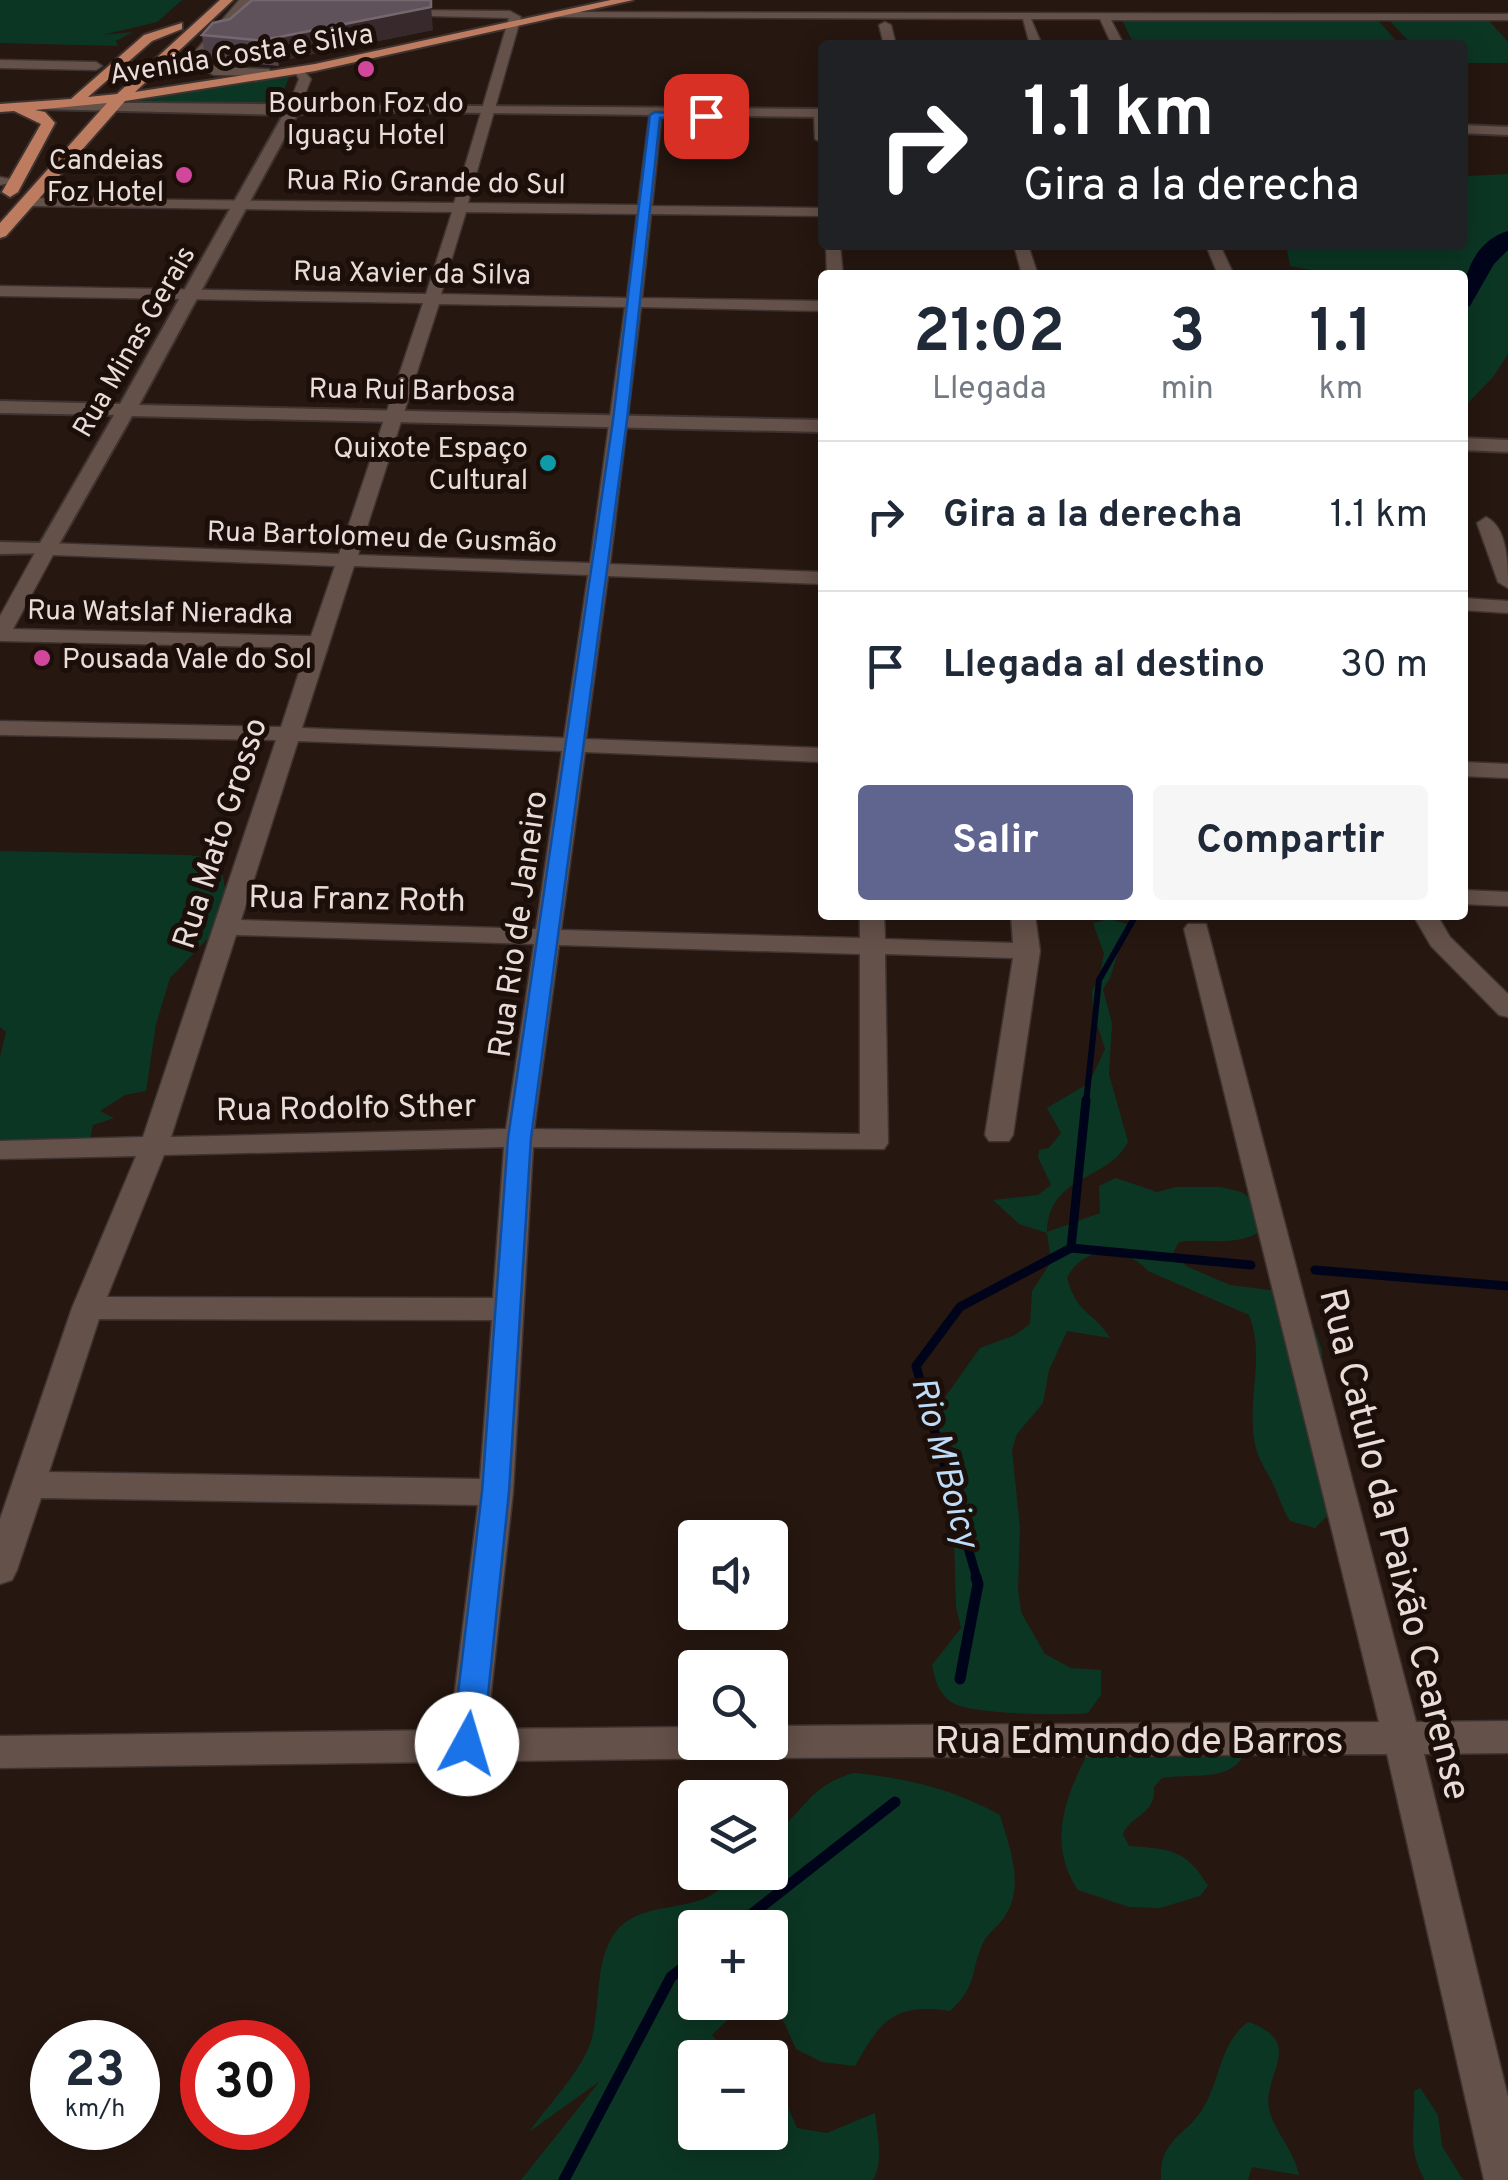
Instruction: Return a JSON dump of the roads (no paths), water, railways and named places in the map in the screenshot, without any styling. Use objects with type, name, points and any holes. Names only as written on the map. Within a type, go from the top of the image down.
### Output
[{"type":"main road","points":[[0,233],[86,134],[109,101],[207,0]]},
{"type":"main road","name":"Avenida Costa e Silva","points":[[109,101],[302,72],[606,0]]},
{"type":"main road","name":"Avenida Costa e Silva","points":[[567,8],[627,0]]},
{"type":"main road","points":[[6,189],[230,6]]},
{"type":"main road","name":"Avenida Costa e Silva","points":[[109,101],[515,22]]},
{"type":"main road","points":[[78,99],[148,38],[178,26]]},
{"type":"main road","points":[[174,48],[212,36]]},
{"type":"main road","points":[[156,65],[164,74],[176,78],[226,80]]},
{"type":"main road","points":[[86,134],[187,90]]},
{"type":"main road","points":[[4,107],[78,99],[142,107],[818,115]]},
{"type":"main road","points":[[4,107],[109,101]]},
{"type":"main road","points":[[4,107],[40,115],[48,122],[6,189]]},
{"type":"main road","name":"Rua Minas Gerais","points":[[46,550],[194,293],[293,109]]},
{"type":"main road","points":[[1468,127],[1508,128]]},
{"type":"main road","name":"Rua Rui Barbosa","points":[[0,407],[818,426]]},
{"type":"main road","points":[[1468,444],[1508,446]]},
{"type":"main road","name":"Rua Bartolomeu de Gusmão","points":[[0,548],[46,550]]},
{"type":"street","points":[[816,0],[816,16]]},
{"type":"street","points":[[960,0],[964,16]]},
{"type":"street","points":[[1128,0],[1137,17]]},
{"type":"street","points":[[1242,0],[1254,17]]},
{"type":"street","points":[[1385,0],[1400,17]]},
{"type":"street","points":[[249,6],[230,6],[192,62],[200,68],[232,73],[270,72]]},
{"type":"street","points":[[567,8],[816,16],[1508,17]]},
{"type":"street","points":[[387,13],[502,14],[514,16],[515,22]]},
{"type":"street","points":[[1104,17],[1116,40]]},
{"type":"street","name":"Rua Mato Grosso","points":[[0,1570],[88,1308],[154,1146],[433,297],[515,22]]},
{"type":"street","points":[[1027,22],[1034,40]]},
{"type":"street","points":[[885,24],[889,40]]},
{"type":"street","points":[[1,66],[20,51]]},
{"type":"street","points":[[1,66],[96,66]]},
{"type":"street","name":"Rua Minas Gerais","points":[[293,109],[305,79],[302,72]]},
{"type":"street","name":"Rua Rio de Janeiro","points":[[467,1744],[496,1492],[520,1138],[620,420],[656,113]]},
{"type":"street","name":"Rua Rio Grande do Sul","points":[[29,202],[818,212]]},
{"type":"street","name":"Rua Xavier da Silva","points":[[0,291],[818,306]]},
{"type":"street","points":[[1486,523],[1508,582]]},
{"type":"street","name":"Rua Minas Gerais","points":[[0,635],[46,550]]},
{"type":"street","name":"Rua Bartolomeu de Gusmão","points":[[46,550],[818,578]]},
{"type":"street","points":[[1468,604],[1508,607]]},
{"type":"street","name":"Rua Watslaf Nieradka","points":[[0,635],[320,642]]},
{"type":"street","points":[[0,728],[287,734],[818,755]]},
{"type":"street","points":[[1468,770],[1508,771]]},
{"type":"street","points":[[1468,897],[1508,899]]},
{"type":"street","points":[[872,920],[873,946]]},
{"type":"street","points":[[1000,1136],[1028,951],[1024,920]]},
{"type":"street","points":[[1428,920],[1440,940],[1508,1009]]},
{"type":"street","name":"Rua Franz Roth","points":[[224,927],[1028,951]]},
{"type":"street","name":"Rua Catulo da Paixão Cearense","points":[[1197,929],[1402,1738],[1506,2180]]},
{"type":"street","name":"Rua Rodolfo Sther","points":[[0,1150],[520,1138],[874,1143],[873,946]]},
{"type":"street","points":[[88,1308],[507,1309]]},
{"type":"street","points":[[28,1486],[496,1492]]},
{"type":"street","name":"Rua Edmundo de Barros","points":[[788,1742],[1508,1737]]},
{"type":"street","points":[[0,1752],[678,1742]]},
{"type":"waterway","name":"Rio M'Boicy","points":[[1468,290],[1484,261],[1508,238]]},
{"type":"waterway","name":"Rio M'Boicy","points":[[1086,1103],[1099,980],[1133,920]]},
{"type":"waterway","name":"Rio M'Boicy","points":[[1071,1248],[1086,1100]]},
{"type":"waterway","name":"Rio M'Boicy","points":[[977,1579],[916,1366],[960,1307],[1071,1248]]},
{"type":"waterway","points":[[1071,1248],[1251,1265]]},
{"type":"waterway","points":[[1315,1270],[1508,1286]]},
{"type":"waterway","name":"Rio M'Boicy","points":[[960,1679],[978,1584],[976,1577]]},
{"type":"waterway","name":"Rio M'Boicy","points":[[757,1910],[895,1802]]},
{"type":"waterway","name":"Rio M'Boicy","points":[[564,2180],[671,1977],[678,1971]]},
{"type":"place","name":"Bourbon Foz do Iguaçu Hotel","points":[[366,69]]},
{"type":"place","name":"Candeias Foz Hotel","points":[[184,175]]},
{"type":"place","name":"Quixote Espaço Cultural","points":[[548,463]]},
{"type":"place","name":"Pousada Vale do Sol","points":[[42,658]]}]
